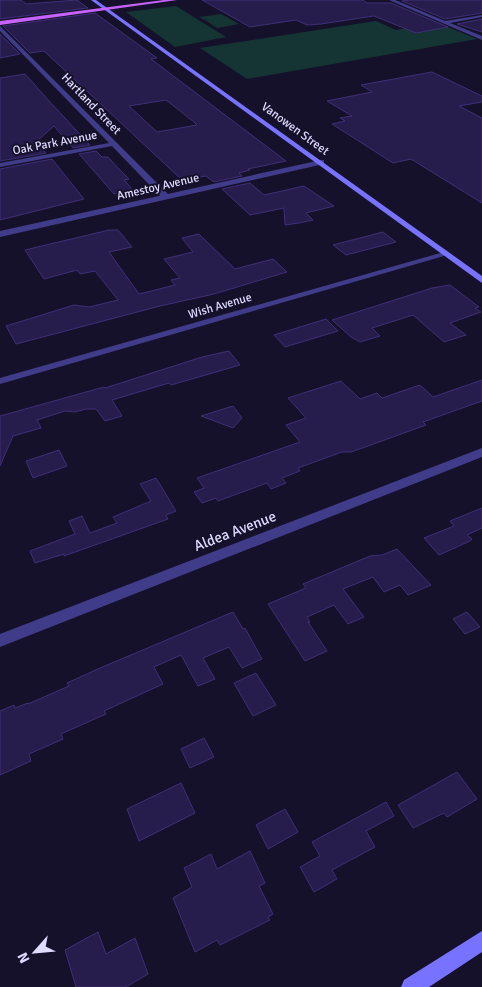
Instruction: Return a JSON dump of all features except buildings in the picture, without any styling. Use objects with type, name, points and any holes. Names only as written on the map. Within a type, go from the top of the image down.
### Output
[{"type":"main road","name":"Vanowen Street","points":[[92,0],[321,162],[482,280]]},
{"type":"main road","points":[[0,28],[105,9],[175,0]]},
{"type":"main road","points":[[411,987],[482,941]]},
{"type":"street","points":[[391,0],[482,38]]},
{"type":"street","points":[[444,22],[482,16]]},
{"type":"street","name":"Hartland Street","points":[[0,28],[166,197]]},
{"type":"street","name":"Oak Park Avenue","points":[[0,165],[114,144]]},
{"type":"street","name":"Amestoy Avenue","points":[[0,234],[321,162]]},
{"type":"street","name":"Wish Avenue","points":[[0,381],[447,254]]},
{"type":"street","name":"Aldea Avenue","points":[[0,641],[482,452]]},
{"type":"green space","points":[[176,6],[226,37],[175,47],[126,12]]},
{"type":"green space","points":[[221,14],[239,24],[217,28],[205,20],[217,18],[204,20],[199,17]]},
{"type":"green space","points":[[376,21],[396,30],[407,28],[416,33],[448,27],[477,39],[247,79],[200,48]]}]
